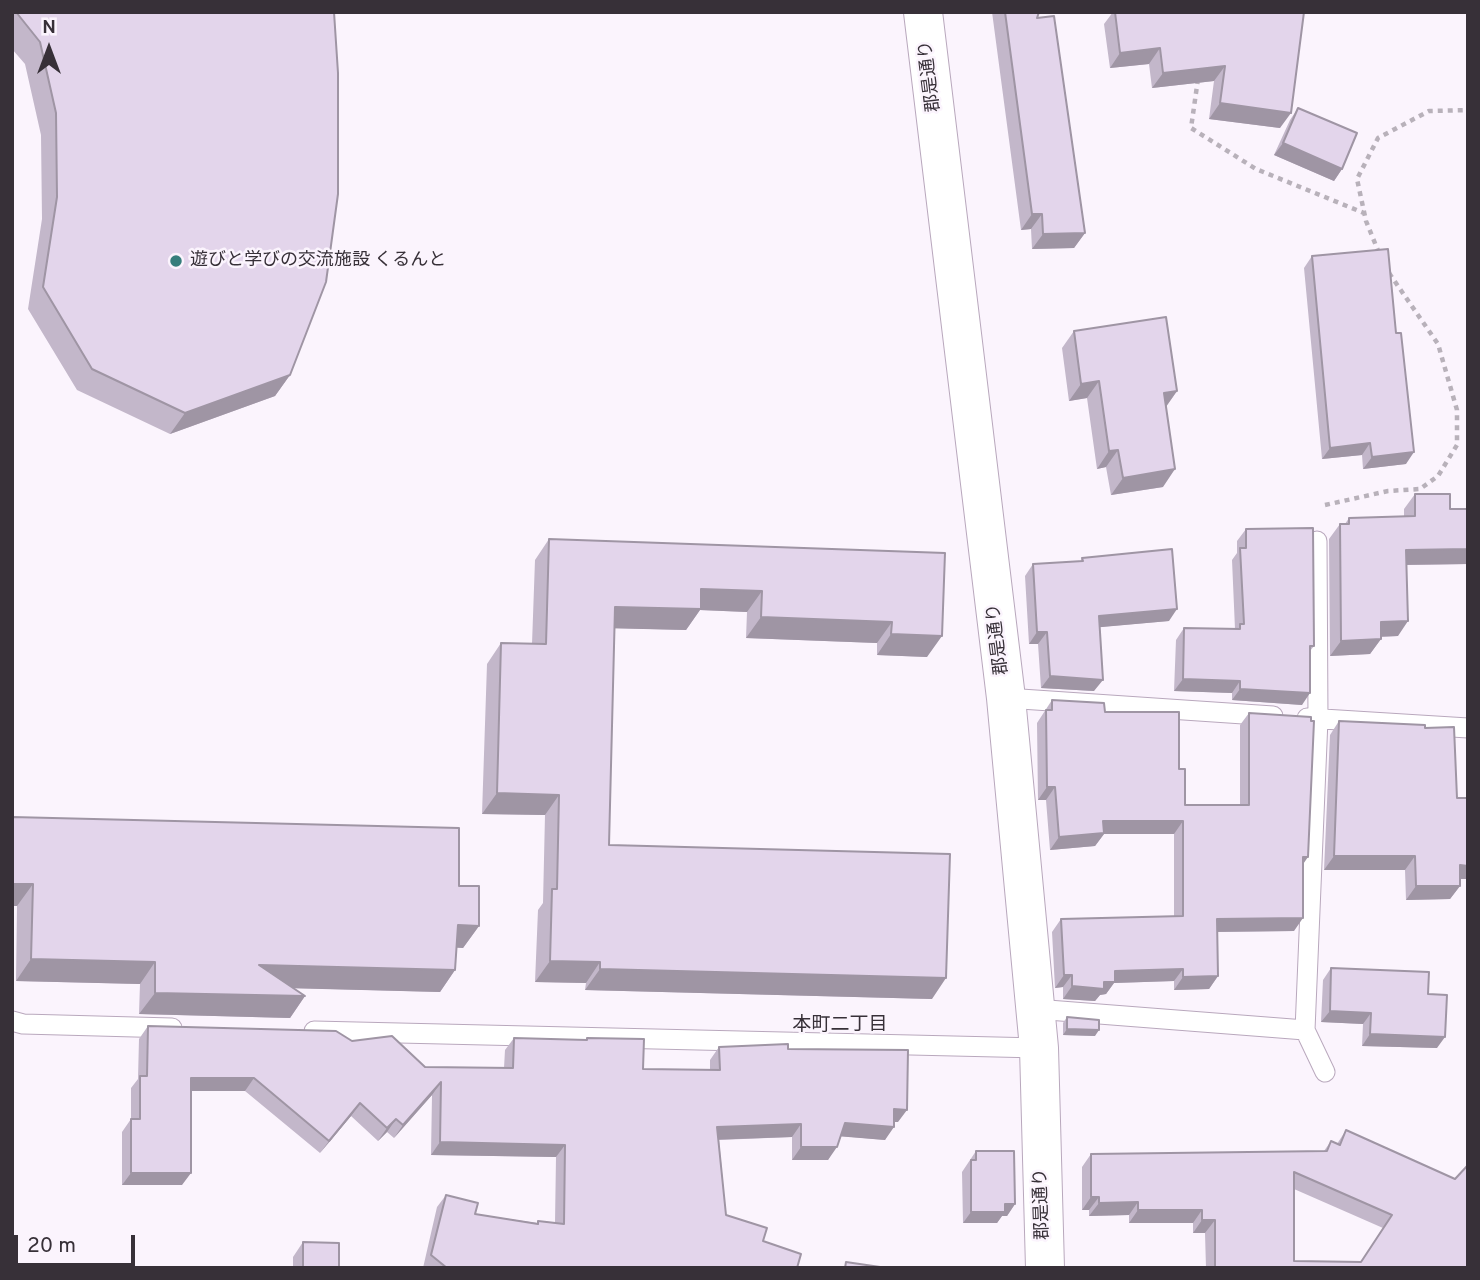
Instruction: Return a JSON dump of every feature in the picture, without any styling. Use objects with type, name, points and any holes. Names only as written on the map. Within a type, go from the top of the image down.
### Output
[{"type":"street","name":"郡是通り","points":[[923,12],[1006,698],[1039,1048],[1045,1268]]},
{"type":"lane","points":[[1317,541],[1318,719],[1305,1030],[1325,1072]]},
{"type":"lane","points":[[1006,698],[1468,728]]},
{"type":"lane","points":[[1035,1009],[1305,1030]]},
{"type":"lane","points":[[12,1021],[23,1024],[190,1028]]},
{"type":"lane","points":[[301,1031],[1039,1048]]},
{"type":"path","points":[[1199,72],[1191,128],[1256,169],[1364,213]]},
{"type":"path","points":[[1382,259],[1364,213],[1357,179],[1378,138],[1429,111],[1468,110]]},
{"type":"path","points":[[1325,505],[1388,491],[1420,489],[1438,476],[1457,444],[1457,410],[1438,344],[1387,271]]},
{"type":"building","name":"遊びと学びの交流施設 くるんと","points":[[16,12],[334,12],[338,73],[338,194],[326,282],[290,375],[185,413],[92,369],[43,287],[57,197],[56,113],[40,42]]},
{"type":"building","points":[[1005,12],[1039,12],[1037,18],[1054,16],[1085,233],[1043,234],[1042,214],[1032,214]]},
{"type":"building","points":[[1115,12],[1304,12],[1291,113],[1220,103],[1225,66],[1163,73],[1160,48],[1120,53]]},
{"type":"building","points":[[1298,108],[1357,133],[1342,169],[1283,143]]},
{"type":"building","points":[[1388,249],[1396,333],[1401,333],[1414,452],[1372,457],[1370,443],[1330,448],[1312,256]]},
{"type":"building","points":[[1166,317],[1177,391],[1164,393],[1175,469],[1123,478],[1118,450],[1109,451],[1099,381],[1081,384],[1074,331]]},
{"type":"building","points":[[1415,494],[1450,494],[1450,509],[1468,509],[1468,549],[1406,550],[1408,621],[1381,622],[1381,639],[1341,641],[1340,524],[1349,524],[1349,518],[1415,516]]},
{"type":"building","points":[[1313,528],[1314,646],[1310,646],[1310,693],[1240,689],[1240,681],[1183,679],[1184,628],[1240,629],[1240,624],[1244,624],[1240,548],[1246,548],[1246,529]]},
{"type":"building","points":[[549,539],[945,553],[942,636],[891,634],[892,622],[761,617],[762,591],[701,589],[701,609],[615,607],[609,845],[950,854],[946,978],[600,969],[600,962],[550,961],[552,889],[557,889],[559,795],[497,793],[501,643],[546,644]]},
{"type":"building","points":[[1172,549],[1177,609],[1099,616],[1103,680],[1050,676],[1047,632],[1037,632],[1033,564],[1083,561],[1082,558]]},
{"type":"building","points":[[1052,700],[1104,703],[1105,712],[1179,712],[1179,769],[1185,769],[1185,805],[1249,805],[1249,713],[1311,717],[1311,721],[1314,721],[1308,857],[1303,857],[1303,918],[1217,919],[1218,976],[1183,977],[1183,969],[1115,971],[1115,982],[1104,982],[1104,989],[1072,986],[1072,975],[1064,975],[1061,919],[1183,916],[1183,821],[1103,821],[1104,833],[1059,837],[1055,787],[1047,787],[1046,710],[1052,710]]},
{"type":"building","points":[[1339,721],[1425,725],[1425,728],[1454,727],[1457,798],[1468,798],[1468,866],[1460,865],[1460,886],[1416,886],[1415,856],[1334,856]]},
{"type":"building","points":[[12,817],[459,828],[459,886],[479,886],[479,926],[458,925],[455,970],[259,965],[305,996],[155,993],[155,962],[31,959],[33,884],[12,884]]},
{"type":"building","points":[[1331,968],[1429,972],[1428,994],[1447,995],[1445,1037],[1370,1034],[1371,1013],[1330,1011]]},
{"type":"building","points":[[1067,1017],[1099,1020],[1099,1030],[1067,1029]]},
{"type":"building","points":[[148,1026],[336,1031],[352,1041],[392,1036],[425,1067],[513,1068],[514,1038],[644,1039],[643,1069],[720,1070],[719,1047],[788,1044],[788,1049],[908,1050],[907,1110],[894,1109],[894,1127],[845,1123],[837,1147],[801,1147],[801,1124],[717,1127],[726,1215],[767,1228],[763,1241],[801,1254],[797,1268],[447,1268],[431,1255],[446,1195],[478,1203],[475,1214],[538,1224],[538,1221],[564,1224],[565,1145],[440,1142],[441,1082],[403,1125],[396,1119],[387,1128],[360,1103],[329,1141],[254,1078],[191,1078],[191,1173],[131,1173],[131,1119],[140,1119],[140,1076],[147,1076]]},
{"type":"building","points":[[1346,1130],[1455,1179],[1468,1165],[1468,1268],[1215,1268],[1215,1220],[1202,1220],[1202,1210],[1138,1210],[1138,1202],[1099,1203],[1099,1197],[1091,1197],[1091,1154],[1327,1151],[1331,1141],[1340,1145]],"holes":[[[1294,1172],[1392,1215],[1361,1262],[1294,1261]]]},
{"type":"building","points":[[976,1151],[1014,1151],[1015,1204],[1005,1204],[1005,1212],[971,1212],[971,1160],[976,1160]]},
{"type":"building","points":[[303,1242],[339,1243],[339,1268],[303,1268]]},
{"type":"building","points":[[846,1262],[887,1268],[845,1268]]},
{"type":"place","name":"遊びと学びの交流施設 くるんと","points":[[176,261]]},
{"type":"district","name":"本町二丁目","points":[[840,1026]]}]
